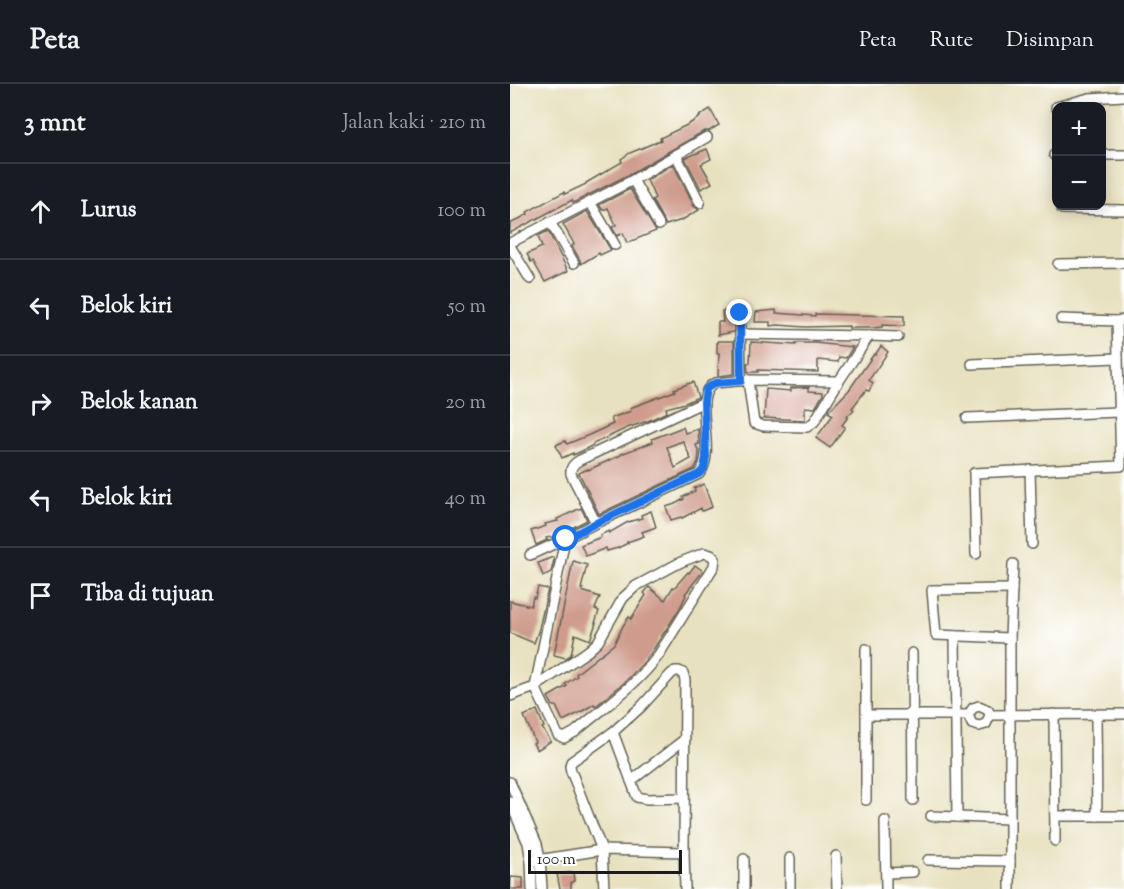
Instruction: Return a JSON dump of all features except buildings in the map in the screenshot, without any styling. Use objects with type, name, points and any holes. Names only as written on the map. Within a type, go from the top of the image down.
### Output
[{"type":"street","points":[[1072,102],[1089,98],[1124,96]]},
{"type":"street","points":[[530,279],[510,245],[633,180],[707,137]]},
{"type":"street","points":[[676,155],[700,203]]},
{"type":"street","points":[[1106,155],[1124,155]]},
{"type":"street","points":[[633,180],[659,225]]},
{"type":"street","points":[[590,202],[615,245]]},
{"type":"street","points":[[1106,210],[1124,210]]},
{"type":"street","points":[[550,222],[574,263]]},
{"type":"street","points":[[1058,264],[1124,262]]},
{"type":"street","points":[[740,313],[745,381],[754,423],[763,426],[807,427],[814,422],[869,336]]},
{"type":"street","points":[[976,554],[974,473],[1122,466],[1118,358],[1120,320],[1060,319]]},
{"type":"street","points":[[740,334],[898,337]]},
{"type":"street","points":[[972,364],[1118,358]]},
{"type":"street","points":[[530,555],[699,474],[704,469],[706,457],[704,402],[706,389],[711,384],[745,381],[839,381]]},
{"type":"street","points":[[596,523],[571,474],[572,466],[576,462],[704,402]]},
{"type":"street","points":[[967,418],[1119,412]]},
{"type":"street","points":[[1030,470],[1032,544]]},
{"type":"street","points":[[510,696],[535,687],[594,646],[623,598],[636,586],[681,562],[704,553],[715,559],[714,566],[649,668],[575,732],[564,738],[558,735],[535,687],[566,539]]},
{"type":"street","points":[[1010,889],[1010,638],[1013,564]]},
{"type":"street","points":[[1010,638],[936,635],[932,590],[1012,589]]},
{"type":"street","points":[[955,636],[957,817]]},
{"type":"street","points":[[866,649],[866,800]]},
{"type":"street","points":[[912,653],[913,800]]},
{"type":"street","points":[[603,889],[602,850],[570,766],[572,760],[613,732],[641,707],[671,674],[679,670],[683,673],[685,681],[685,889]]},
{"type":"street","points":[[979,706],[988,710],[990,715],[986,724],[979,726],[972,724],[968,715],[973,708],[979,706]]},
{"type":"street","points":[[1054,714],[1055,841]]},
{"type":"street","points":[[990,715],[1124,714]]},
{"type":"street","points":[[866,715],[968,715]]},
{"type":"street","points":[[1096,715],[1097,816]]},
{"type":"street","points":[[613,732],[636,795],[641,798],[684,798]]},
{"type":"street","points":[[631,781],[685,739]]},
{"type":"street","points":[[510,782],[537,844],[532,889]]},
{"type":"street","points":[[511,805],[536,860],[542,889]]},
{"type":"street","points":[[931,816],[1010,819]]},
{"type":"street","points":[[1055,816],[1124,816]]},
{"type":"street","points":[[885,821],[886,889]]},
{"type":"street","points":[[536,860],[602,850],[684,852]]},
{"type":"street","points":[[836,856],[837,889]]},
{"type":"street","points":[[790,858],[790,889]]},
{"type":"street","points":[[744,859],[744,889]]},
{"type":"street","points":[[928,860],[1010,861]]},
{"type":"street","points":[[886,873],[913,873]]},
{"type":"route","points":[[566,539],[699,474],[704,469],[706,463],[704,402],[706,389],[715,383],[741,381],[740,313]]}]
